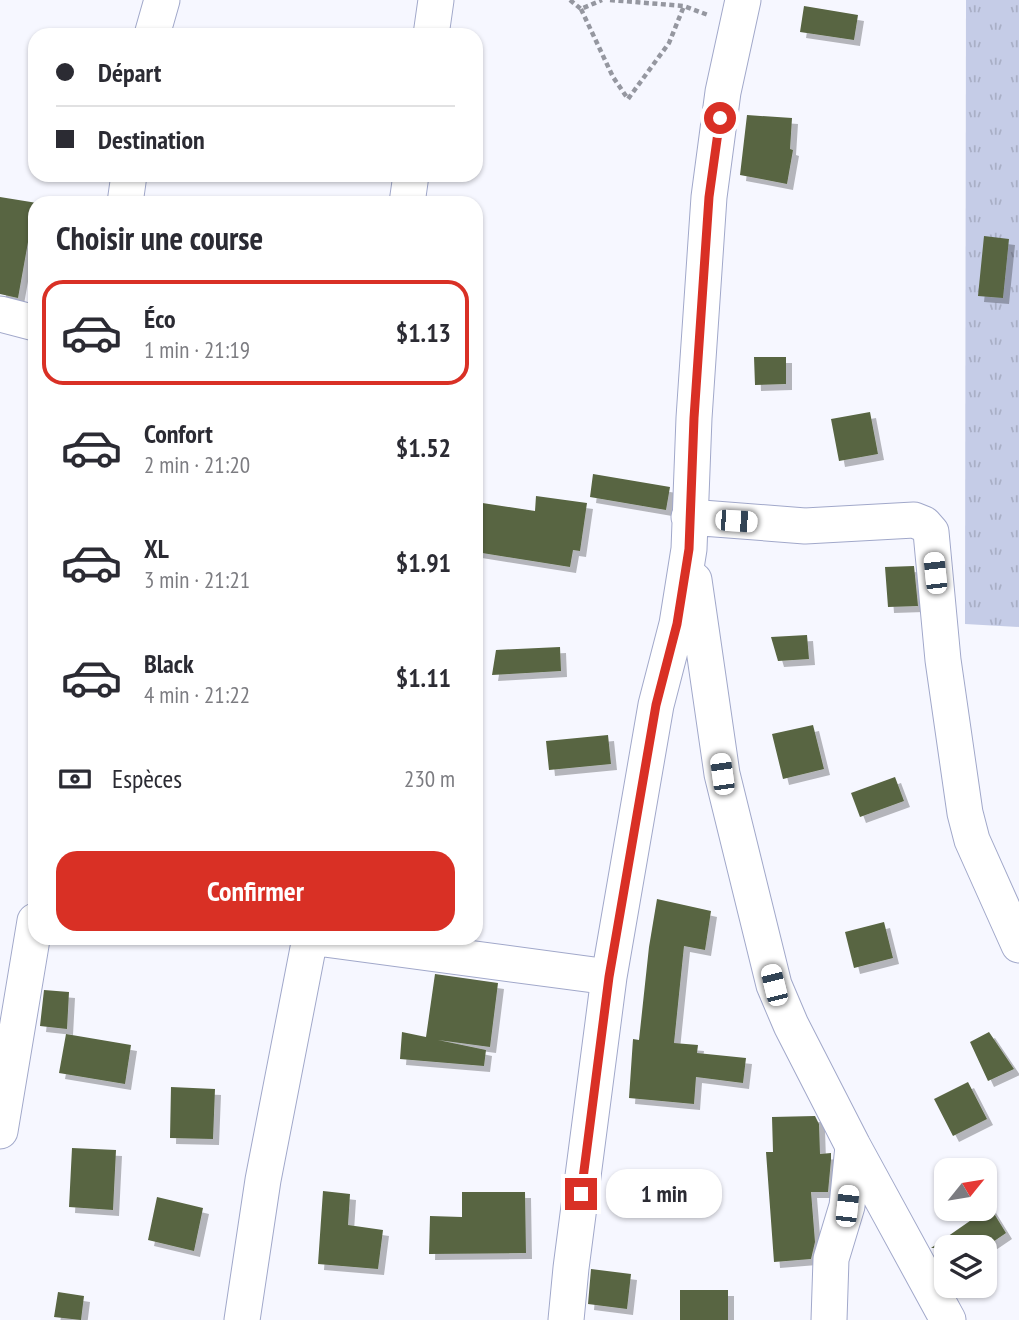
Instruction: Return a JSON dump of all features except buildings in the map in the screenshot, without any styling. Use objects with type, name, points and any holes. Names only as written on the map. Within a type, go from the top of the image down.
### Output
[{"type":"street","points":[[154,28],[162,0]]},
{"type":"street","points":[[432,28],[436,0]]},
{"type":"street","points":[[566,1320],[609,977],[656,705],[677,624],[689,533],[709,197],[723,92],[740,15]]},
{"type":"street","points":[[0,314],[28,321]]},
{"type":"street","points":[[689,533],[915,520],[924,524],[931,532],[943,660],[965,813],[972,840],[1019,945]]},
{"type":"street","points":[[689,533],[722,774],[774,985],[791,1025],[853,1146],[948,1320]]},
{"type":"street","points":[[0,1131],[31,945]]},
{"type":"street","points":[[242,1320],[263,1180],[309,945]]},
{"type":"street","points":[[369,945],[609,977]]},
{"type":"street","points":[[829,1320],[831,1259],[847,1206],[853,1146]]},
{"type":"path","points":[[570,0],[581,9],[613,77],[628,99],[669,43],[684,6]]},
{"type":"path","points":[[581,9],[602,0]]},
{"type":"path","points":[[610,0],[684,6],[722,21],[740,15]]},
{"type":"green space","points":[[966,0],[1019,0],[1019,627],[965,624]]},
{"type":"route","points":[[581,1194],[609,977],[656,705],[677,624],[689,549],[694,418],[709,197],[720,118]]}]
